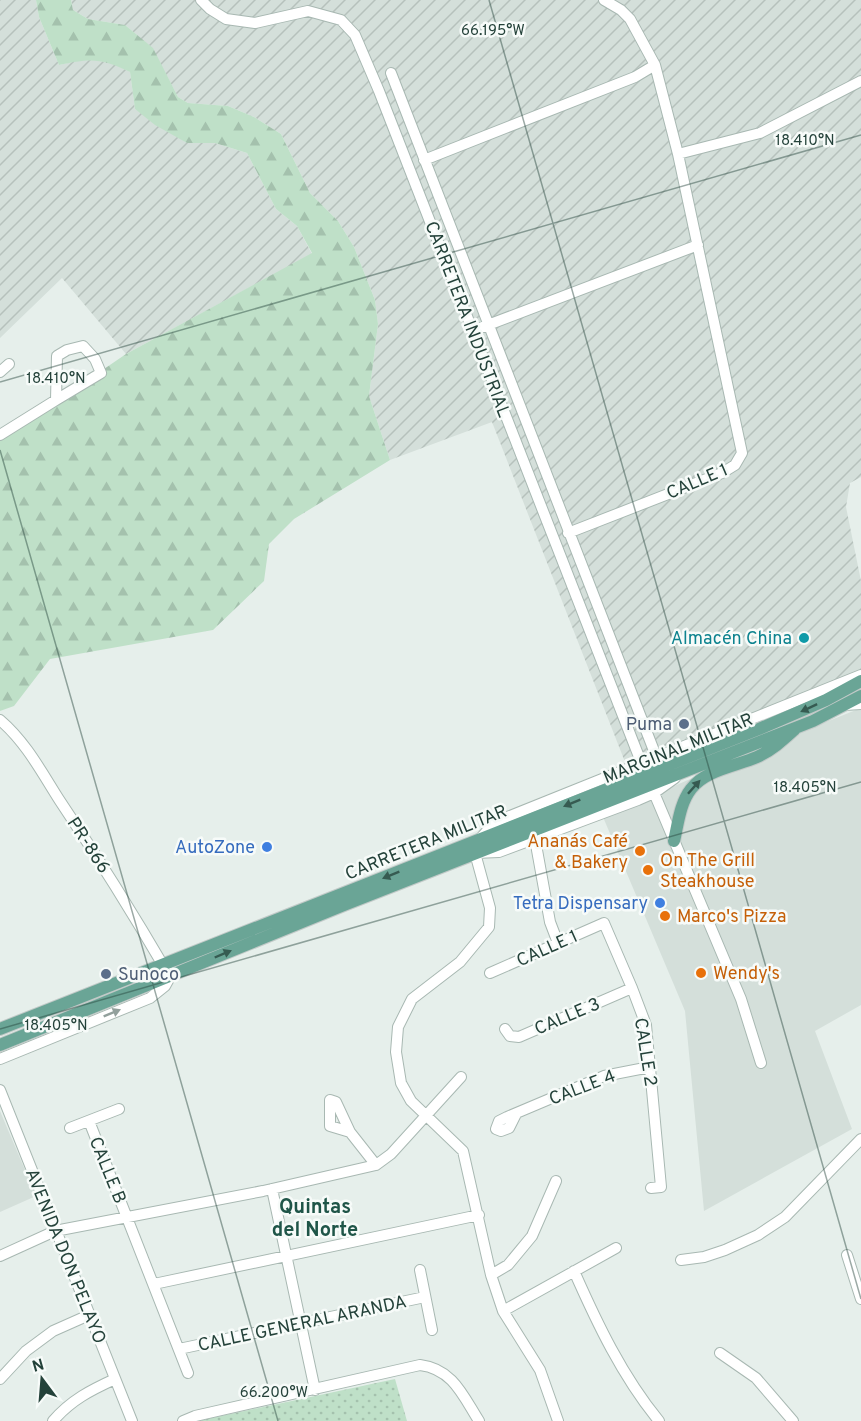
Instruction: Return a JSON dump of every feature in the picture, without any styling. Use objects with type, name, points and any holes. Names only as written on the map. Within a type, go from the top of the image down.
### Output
[{"type":"main road","name":"CARRETERA MILITAR","points":[[650,784],[861,681]]},
{"type":"main road","name":"CARRETERA MILITAR","points":[[0,1029],[163,965],[687,770],[798,726],[861,696]]},
{"type":"main road","points":[[674,841],[685,799],[694,785],[703,777],[759,756],[782,741],[798,726]]},
{"type":"main road","name":"CARRETERA MILITAR","points":[[0,1045],[170,977],[476,847]]},
{"type":"street","name":"CARRETERA INDUSTRIAL","points":[[201,0],[226,19],[255,23],[308,11],[341,20],[355,35],[379,91],[641,762],[741,999],[761,1063]]},
{"type":"street","name":"CALLE 1","points":[[568,533],[722,472],[735,465],[742,453],[678,154],[655,65],[630,19],[621,10],[604,0]]},
{"type":"street","points":[[424,160],[635,77],[655,65]]},
{"type":"street","points":[[391,74],[656,756]]},
{"type":"street","points":[[678,154],[760,133],[861,81]]},
{"type":"street","points":[[472,331],[698,245]]},
{"type":"street","points":[[0,435],[101,373],[95,359],[83,346],[67,350],[57,356],[56,400]]},
{"type":"street","name":"MARGINAL MILITAR","points":[[650,784],[624,805],[535,839],[499,852],[476,847],[495,822],[861,675]]},
{"type":"street","points":[[845,705],[861,704]]},
{"type":"street","name":"PR-866","points":[[0,720],[19,738],[108,873],[170,977]]},
{"type":"street","points":[[624,805],[647,804],[663,813]]},
{"type":"street","points":[[535,839],[549,922],[558,943]]},
{"type":"street","points":[[476,847],[490,908],[489,927],[460,962],[412,999],[398,1027],[396,1052],[401,1083],[411,1101],[464,1151],[491,1275],[503,1311],[540,1370],[558,1421]]},
{"type":"street","name":"CALLE 1","points":[[490,974],[604,923]]},
{"type":"street","name":"CALLE 2","points":[[604,923],[646,1025],[656,1187]]},
{"type":"street","points":[[0,1059],[150,998],[165,986],[170,977]]},
{"type":"street","name":"CALLE 3","points":[[505,1029],[510,1036],[519,1036],[632,988]]},
{"type":"street","name":"CALLE 4","points":[[516,1114],[604,1076],[650,1067]]},
{"type":"street","points":[[0,1256],[55,1231],[272,1189],[376,1165],[391,1154],[461,1077]]},
{"type":"street","name":"AVENIDA DON PELAYO","points":[[0,1090],[132,1421]]},
{"type":"street","points":[[70,1128],[119,1109]]},
{"type":"street","name":"CALLE B","points":[[88,1121],[188,1373]]},
{"type":"street","points":[[350,1132],[376,1165]]},
{"type":"street","points":[[681,1260],[704,1257],[725,1250],[758,1235],[785,1217],[861,1139]]},
{"type":"street","points":[[491,1275],[508,1265],[532,1236],[556,1181]]},
{"type":"street","points":[[272,1189],[315,1390]]},
{"type":"street","points":[[154,1284],[479,1215]]},
{"type":"street","points":[[503,1311],[616,1248]]},
{"type":"street","points":[[847,1255],[861,1299]]},
{"type":"street","points":[[420,1270],[431,1330]]},
{"type":"street","points":[[574,1270],[601,1331],[643,1401],[659,1421]]},
{"type":"street","name":"CALLE GENERAL ARANDA","points":[[179,1349],[425,1297]]},
{"type":"street","points":[[0,1379],[26,1351],[53,1331],[89,1315]]},
{"type":"street","points":[[720,1353],[756,1378],[793,1421]]},
{"type":"street","points":[[183,1421],[195,1416],[420,1365],[432,1366],[444,1372],[452,1380],[479,1421]]},
{"type":"street","points":[[54,1421],[84,1392],[115,1378]]},
{"type":"shaded area","points":[[0,0],[36,0],[39,17],[59,65],[85,59],[109,61],[130,72],[135,109],[187,143],[215,143],[247,153],[276,209],[297,226],[312,254],[126,354],[62,278],[0,338]]},
{"type":"shaded area","points":[[71,0],[861,0],[861,477],[850,483],[846,507],[861,581],[861,671],[625,762],[492,422],[390,460],[369,396],[378,324],[375,300],[354,247],[338,221],[310,193],[281,134],[254,117],[228,106],[188,103],[178,97],[152,48],[125,25],[88,19],[73,10]]},
{"type":"shaded area","points":[[861,708],[861,1005],[815,1031],[852,1129],[704,1211],[685,1011],[603,817],[766,746]]},
{"type":"shaded area","points":[[0,1111],[36,1196],[0,1212]]},
{"type":"green space","points":[[36,0],[71,0],[73,10],[88,19],[125,25],[153,48],[178,97],[188,103],[228,106],[254,117],[281,134],[310,193],[338,221],[354,247],[375,300],[378,324],[369,396],[390,460],[294,519],[269,544],[264,581],[213,630],[50,659],[14,706],[0,711],[0,440],[126,354],[312,253],[297,226],[276,209],[247,153],[215,143],[187,143],[155,125],[135,109],[130,72],[96,61],[59,65],[39,17]]},
{"type":"green space","points":[[395,1379],[407,1421],[200,1421],[202,1420]]},
{"type":"place","name":"Almacén China","points":[[804,638]]},
{"type":"place","name":"Puma","points":[[684,724]]},
{"type":"place","name":"AutoZone","points":[[267,847]]},
{"type":"place","name":"Ananás Café & Bakery","points":[[640,851]]},
{"type":"place","name":"On The Grill Steakhouse","points":[[648,870]]},
{"type":"place","name":"Tetra Dispensary","points":[[660,903]]},
{"type":"place","name":"Marco's Pizza","points":[[665,916]]},
{"type":"place","name":"Wendy's","points":[[701,973]]},
{"type":"place","name":"Sunoco","points":[[106,974]]},
{"type":"district","name":"Quintas del Norte","points":[[315,1218]]}]
